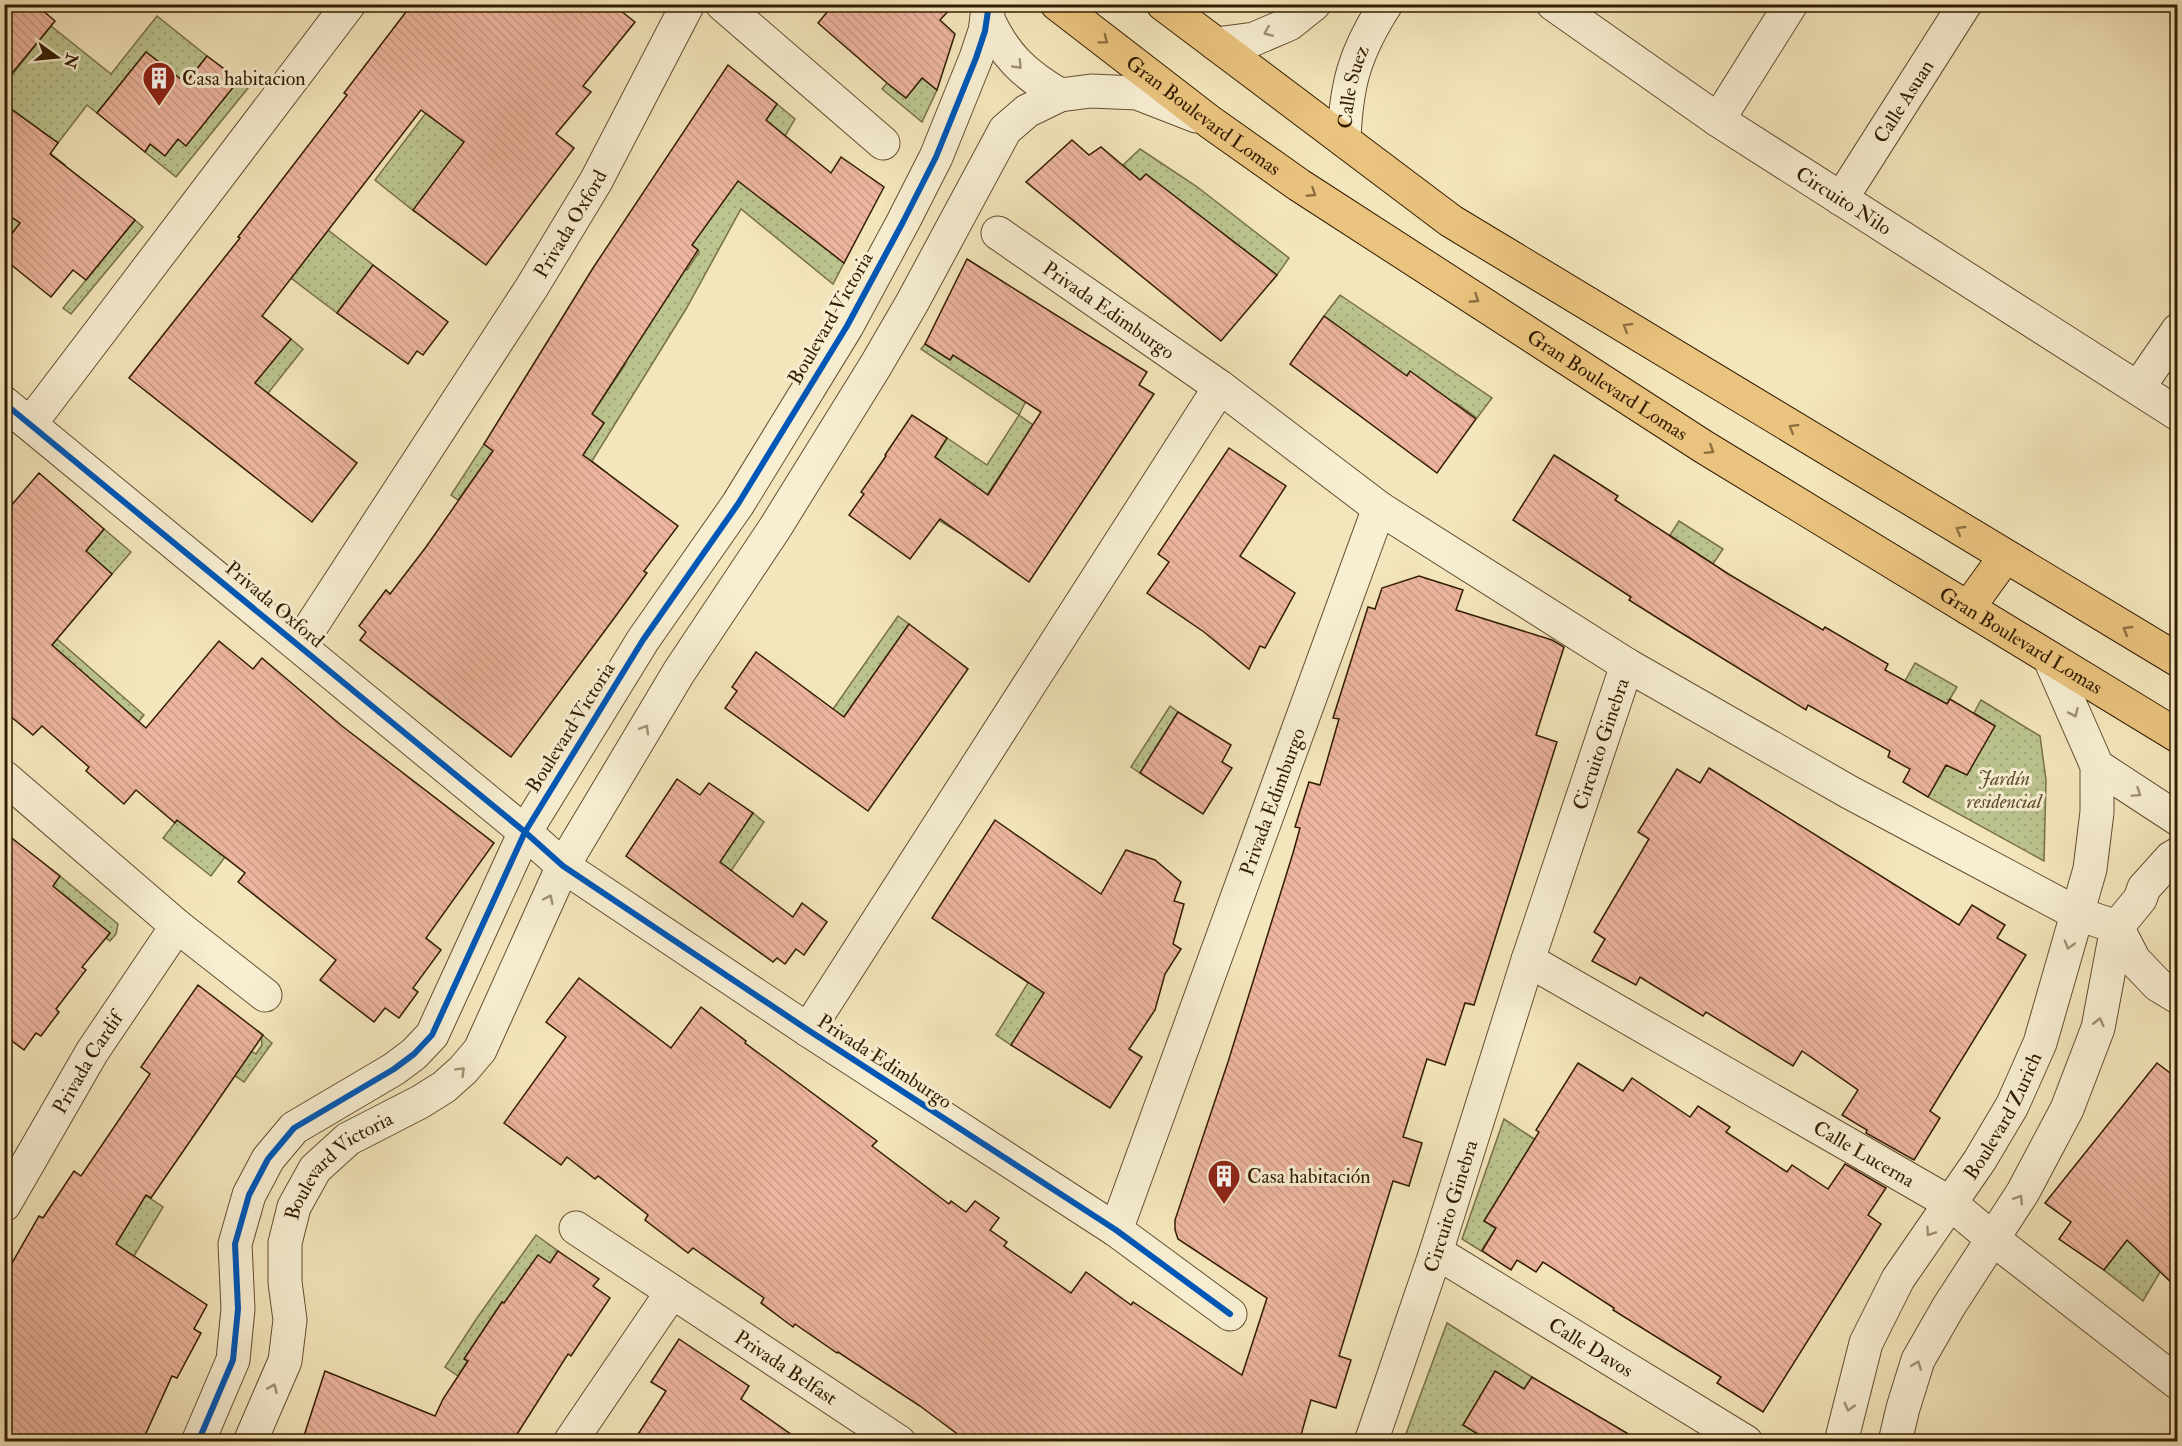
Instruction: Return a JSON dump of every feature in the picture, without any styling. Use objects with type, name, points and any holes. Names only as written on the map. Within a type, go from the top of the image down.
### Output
[{"type":"main road","name":"Gran Boulevard Lomas","points":[[1058,4],[1210,122],[1299,185],[1694,441],[2178,736]]},
{"type":"main road","points":[[1163,4],[1451,221],[2178,660]]},
{"type":"main road","points":[[1968,608],[2005,557]]},
{"type":"street","points":[[30,424],[349,4]]},
{"type":"street","name":"Privada Oxford","points":[[299,645],[532,287],[596,181],[688,4]]},
{"type":"street","points":[[722,4],[883,143]]},
{"type":"street","points":[[1216,44],[1254,39],[1289,24],[1314,4]]},
{"type":"street","name":"Calle Suez","points":[[1344,140],[1345,101],[1355,64],[1370,28],[1386,4]]},
{"type":"street","name":"Circuito Nilo","points":[[1553,4],[1718,120],[2178,414]]},
{"type":"street","points":[[1718,120],[1791,4]]},
{"type":"street","name":"Calle Asuan","points":[[1841,199],[1965,4]]},
{"type":"street","name":"Boulevard Victoria","points":[[988,11],[996,39],[1007,54],[1024,72],[1060,95]]},
{"type":"street","name":"Boulevard Victoria","points":[[198,1442],[233,1360],[238,1309],[235,1244],[249,1196],[268,1159],[294,1128],[394,1069],[414,1054],[432,1035],[525,832],[643,640],[738,504],[847,326],[936,158],[976,58],[985,31],[988,11]]},
{"type":"street","name":"Boulevard Victoria","points":[[250,1442],[285,1360],[290,1320],[285,1282],[285,1243],[294,1208],[315,1169],[348,1139],[444,1087],[480,1050],[563,866],[679,672],[775,528],[912,303],[1005,130],[1027,111],[1060,95],[1091,91],[1137,93],[1210,122]]},
{"type":"street","points":[[936,158],[977,179]]},
{"type":"street","name":"Privada Edimburgo","points":[[998,233],[1220,387],[1379,508],[1628,665]]},
{"type":"street","points":[[2138,388],[2178,330]]},
{"type":"street","name":"Privada Edimburgo","points":[[808,1030],[1220,387]]},
{"type":"street","name":"Privada Oxford","points":[[4,402],[525,832]]},
{"type":"street","points":[[738,504],[775,528]]},
{"type":"street","name":"Privada Edimburgo","points":[[1116,1230],[1379,508]]},
{"type":"street","name":"Boulevard Zurich","points":[[1841,1442],[1866,1343],[1898,1280],[1980,1160],[2012,1106],[2036,1053],[2078,914],[2090,869],[2094,843],[2097,766],[2050,659]]},
{"type":"street","name":"Circuito Ginebra","points":[[1371,1442],[1436,1252],[1527,960],[1628,665],[1849,792],[2078,914],[2117,927]]},
{"type":"street","points":[[2097,766],[2178,819]]},
{"type":"street","points":[[4,777],[177,926],[265,995]]},
{"type":"street","name":"Privada Edimburgo","points":[[525,832],[563,866],[808,1030],[1116,1230],[1230,1314]]},
{"type":"street","points":[[1895,1442],[1918,1360],[1949,1305],[2023,1192],[2067,1109],[2098,1028],[2117,927],[2140,899],[2144,888],[2171,858],[2178,854]]},
{"type":"street","name":"Privada Cardif","points":[[4,1205],[92,1052],[177,926]]},
{"type":"street","points":[[2117,927],[2134,960],[2158,984],[2178,997]]},
{"type":"street","name":"Calle Lucerna","points":[[1527,960],[1950,1203],[2178,1383]]},
{"type":"street","points":[[394,1069],[420,1102]]},
{"type":"street","name":"Privada Belfast","points":[[576,1228],[899,1442]]},
{"type":"street","name":"Calle Davos","points":[[1436,1252],[1746,1442]]},
{"type":"street","points":[[570,1442],[672,1292]]},
{"type":"street","points":[[238,1309],[290,1320]]},
{"type":"green space","points":[[506,5],[565,5],[567,6],[560,15],[577,29],[582,25],[612,50],[604,60],[546,13],[532,30],[539,36],[490,102],[499,109],[484,129],[488,132],[473,152],[465,147],[415,212],[375,180],[454,76],[465,84],[471,76],[468,73],[514,12]]},
{"type":"green space","points":[[157,16],[207,56],[171,101],[163,65],[146,52],[97,113],[87,105],[58,143],[5,104],[5,78],[8,80],[51,26],[111,74]]},
{"type":"green space","points":[[922,78],[937,90],[922,122],[882,89],[887,83],[906,98]]},
{"type":"green space","points":[[239,80],[248,88],[176,177],[145,152],[150,144],[165,155],[178,139],[186,145]]},
{"type":"green space","points":[[777,104],[795,119],[785,136],[844,263],[833,284],[741,209],[686,309],[592,461],[607,473],[441,703],[428,693],[591,461],[582,455],[604,423],[592,414],[625,365],[616,358],[677,263],[687,270],[699,252],[692,245]]},
{"type":"green space","points":[[1140,149],[1196,186],[1289,258],[1277,275],[1146,175],[1140,180],[1123,165]]},
{"type":"green space","points":[[50,153],[65,165],[5,244],[4,217]]},
{"type":"green space","points":[[135,220],[143,227],[71,314],[63,308]]},
{"type":"green space","points":[[328,230],[373,265],[337,313],[291,278]]},
{"type":"green space","points":[[1340,295],[1492,398],[1477,418],[1456,403],[1450,411],[1410,372],[1406,376],[1324,316]]},
{"type":"green space","points":[[963,338],[1027,399],[1019,415],[921,349],[925,344],[950,360]]},
{"type":"green space","points":[[291,339],[303,349],[222,451],[199,433],[244,374]]},
{"type":"green space","points":[[1019,415],[1033,425],[961,534],[938,520],[950,468],[935,457],[947,438],[987,465]]},
{"type":"green space","points":[[484,444],[493,451],[458,500],[451,495]]},
{"type":"green space","points":[[1679,521],[1723,549],[1713,564],[1670,535]]},
{"type":"green space","points":[[104,529],[131,552],[112,574],[86,551]]},
{"type":"green space","points":[[898,616],[909,624],[808,768],[833,709]]},
{"type":"green space","points":[[57,639],[144,715],[116,749],[33,667]]},
{"type":"green space","points":[[1915,663],[1957,687],[1947,704],[1905,681]]},
{"type":"green space","name":"Jardín residencial","points":[[1981,700],[2040,736],[2046,780],[2044,861],[1928,797],[1947,764],[1965,774],[1995,726],[1974,713]]},
{"type":"green space","points":[[1170,706],[1178,712],[1140,773],[1131,767]]},
{"type":"green space","points":[[753,813],[764,822],[731,871],[707,853],[732,818],[744,826]]},
{"type":"green space","points":[[177,820],[225,857],[211,876],[163,838]]},
{"type":"green space","points":[[60,876],[118,924],[116,934],[110,941],[106,938],[110,933],[63,894],[25,922]]},
{"type":"green space","points":[[1078,878],[1112,904],[1011,1045],[996,1035],[1028,983],[1013,972]]},
{"type":"green space","points":[[258,1031],[272,1043],[244,1082],[228,1071],[245,1048],[256,1054],[262,1045]]},
{"type":"green space","points":[[1504,1119],[1575,1166],[1561,1189],[1520,1163],[1484,1221],[1496,1228],[1481,1251],[1462,1239]]},
{"type":"green space","points":[[126,1182],[163,1207],[134,1256],[98,1294]]},
{"type":"green space","points":[[2135,1229],[2177,1254],[2160,1272],[2143,1301],[2104,1270]]},
{"type":"green space","points":[[536,1235],[558,1251],[550,1263],[504,1303],[502,1302],[465,1358],[468,1361],[458,1376],[445,1367]]},
{"type":"green space","points":[[1447,1323],[1532,1377],[1524,1389],[1496,1372],[1463,1425],[1477,1433],[1472,1441],[1403,1442]]},
{"type":"building","points":[[4,4],[35,4],[55,21],[4,83]]},
{"type":"building","points":[[412,4],[612,4],[635,22],[583,86],[591,92],[556,134],[574,148],[486,265],[413,210],[464,142],[421,110],[262,316],[291,339],[255,383],[357,463],[312,522],[129,378],[240,238],[238,237],[347,95],[344,93]]},
{"type":"building","points":[[834,4],[955,4],[940,20],[955,34],[937,90],[922,78],[906,98],[887,83],[818,23]]},
{"type":"building","name":"Casa habitacion","points":[[146,52],[186,83],[207,56],[239,80],[186,146],[178,139],[165,156],[150,144],[145,152],[97,113]]},
{"type":"building","points":[[728,65],[777,104],[766,120],[831,173],[841,157],[884,187],[844,263],[738,181],[692,245],[698,250],[592,414],[604,423],[583,455],[678,526],[644,571],[647,573],[511,757],[360,640],[366,632],[359,626],[386,590],[390,594],[426,547],[493,451],[484,444],[593,268]]},
{"type":"building","points":[[4,104],[58,143],[50,154],[135,220],[86,280],[73,270],[51,297],[4,259],[4,244],[20,223],[4,212]]},
{"type":"building","points":[[1072,140],[1089,155],[1101,147],[1140,180],[1146,174],[1277,275],[1221,341],[1026,182]]},
{"type":"building","points":[[967,259],[1147,372],[1139,385],[1154,394],[1029,582],[940,519],[910,559],[849,515],[864,494],[861,492],[912,415],[947,438],[935,457],[988,495],[1041,412],[953,355],[950,360],[925,344]]},
{"type":"building","points":[[373,265],[448,322],[423,355],[417,351],[408,364],[337,313]]},
{"type":"building","points":[[1324,316],[1407,376],[1410,371],[1476,419],[1437,473],[1290,364]]},
{"type":"building","points":[[1229,448],[1286,486],[1240,556],[1295,593],[1265,648],[1260,646],[1249,669],[1204,632],[1147,593],[1169,562],[1158,554]]},
{"type":"building","points":[[1554,455],[1618,496],[1615,500],[1730,575],[1823,630],[1825,627],[1888,664],[1885,670],[1947,704],[1950,699],[1995,726],[1967,775],[1946,765],[1928,797],[1903,782],[1910,769],[1888,757],[1890,751],[1808,705],[1806,710],[1629,600],[1631,597],[1513,520]]},
{"type":"building","points":[[39,473],[104,529],[86,551],[112,574],[52,645],[146,728],[219,641],[253,669],[262,658],[342,726],[494,843],[426,938],[441,950],[413,988],[418,992],[399,1018],[385,1008],[374,1022],[320,980],[336,960],[238,882],[245,873],[177,820],[175,823],[136,790],[124,804],[86,771],[89,767],[42,726],[33,735],[4,711],[4,514]]},
{"type":"building","points":[[1419,576],[1463,590],[1456,610],[1552,640],[1564,647],[1536,735],[1557,742],[1474,1005],[1465,1003],[1445,1065],[1427,1059],[1403,1137],[1422,1143],[1409,1186],[1393,1181],[1339,1356],[1351,1360],[1336,1408],[1311,1400],[1299,1442],[968,1442],[920,1406],[838,1352],[795,1324],[793,1327],[761,1303],[764,1298],[693,1248],[688,1253],[645,1220],[648,1215],[598,1176],[595,1179],[567,1157],[561,1165],[504,1123],[566,1037],[546,1022],[579,978],[671,1048],[701,1007],[746,1041],[745,1043],[877,1141],[872,1146],[949,1204],[951,1201],[966,1212],[975,1201],[999,1218],[990,1230],[1007,1242],[1004,1246],[1071,1293],[1086,1272],[1131,1305],[1133,1302],[1242,1375],[1267,1298],[1178,1239],[1175,1220],[1228,1062],[1293,853],[1300,828],[1295,827],[1309,782],[1320,785],[1339,719],[1333,718],[1368,607],[1375,609],[1382,588]]},
{"type":"building","points":[[909,624],[968,669],[868,811],[725,708],[737,691],[732,687],[756,652],[844,717]]},
{"type":"building","points":[[1178,712],[1231,745],[1222,762],[1232,768],[1203,814],[1140,773]]},
{"type":"building","points":[[1709,768],[1959,925],[1972,905],[2005,925],[1997,938],[2026,955],[1930,1111],[1940,1118],[1914,1160],[1866,1133],[1867,1130],[1842,1115],[1858,1090],[1802,1051],[1793,1066],[1706,1012],[1703,1016],[1640,977],[1636,985],[1592,961],[1605,939],[1594,932],[1649,839],[1638,832],[1677,769],[1700,783]]},
{"type":"building","points":[[677,779],[700,795],[709,783],[753,813],[720,862],[793,917],[802,903],[827,922],[804,955],[796,949],[785,964],[777,958],[773,962],[626,856]]},
{"type":"building","points":[[995,820],[1101,894],[1126,850],[1155,860],[1181,882],[1174,901],[1184,904],[1173,944],[1181,949],[1165,974],[1155,1010],[1129,1049],[1142,1057],[1110,1108],[1011,1045],[1044,993],[932,918]]},
{"type":"building","points":[[4,832],[60,876],[53,886],[110,933],[82,967],[86,970],[56,1009],[59,1012],[41,1036],[36,1033],[24,1050],[4,1035]]},
{"type":"building","points":[[198,985],[263,1035],[151,1198],[146,1195],[116,1244],[207,1305],[194,1329],[201,1333],[177,1378],[172,1376],[142,1442],[4,1442],[4,1277],[39,1216],[43,1218],[74,1171],[81,1176],[150,1074],[141,1067]]},
{"type":"building","points":[[1578,1063],[1623,1091],[1632,1078],[1690,1117],[1698,1106],[1730,1127],[1726,1132],[1787,1172],[1792,1165],[1828,1189],[1845,1164],[1886,1188],[1868,1215],[1881,1224],[1763,1412],[1717,1383],[1721,1377],[1613,1310],[1614,1308],[1543,1262],[1536,1272],[1517,1260],[1511,1270],[1482,1251],[1496,1228],[1484,1221],[1539,1132],[1536,1130]]},
{"type":"building","points":[[2157,1063],[2178,1079],[2178,1289],[2127,1240],[2104,1270],[2059,1239],[2071,1222],[2045,1203]]},
{"type":"building","points":[[558,1251],[599,1279],[593,1286],[610,1298],[571,1356],[568,1354],[512,1442],[302,1442],[325,1371],[435,1416],[443,1399],[468,1361],[464,1359],[502,1302],[504,1303],[538,1255],[550,1263]]},
{"type":"building","points":[[679,1339],[749,1386],[741,1399],[802,1442],[633,1442],[666,1391],[651,1382]]},
{"type":"building","points":[[1495,1371],[1524,1389],[1532,1377],[1642,1442],[1491,1442],[1463,1425]]},
{"type":"cycle path","points":[[198,1442],[233,1360],[238,1309],[235,1244],[249,1195],[268,1159],[294,1128],[394,1069],[414,1054],[432,1035],[525,832],[643,640],[738,504],[847,326],[936,157],[976,58],[985,31],[989,4]]},
{"type":"cycle path","points":[[4,403],[525,832],[563,866],[808,1030],[1116,1230],[1230,1314]]},
{"type":"place","name":"Casa habitacion","points":[[159,107]]},
{"type":"place","name":"Casa habitación","points":[[1224,1205]]}]
